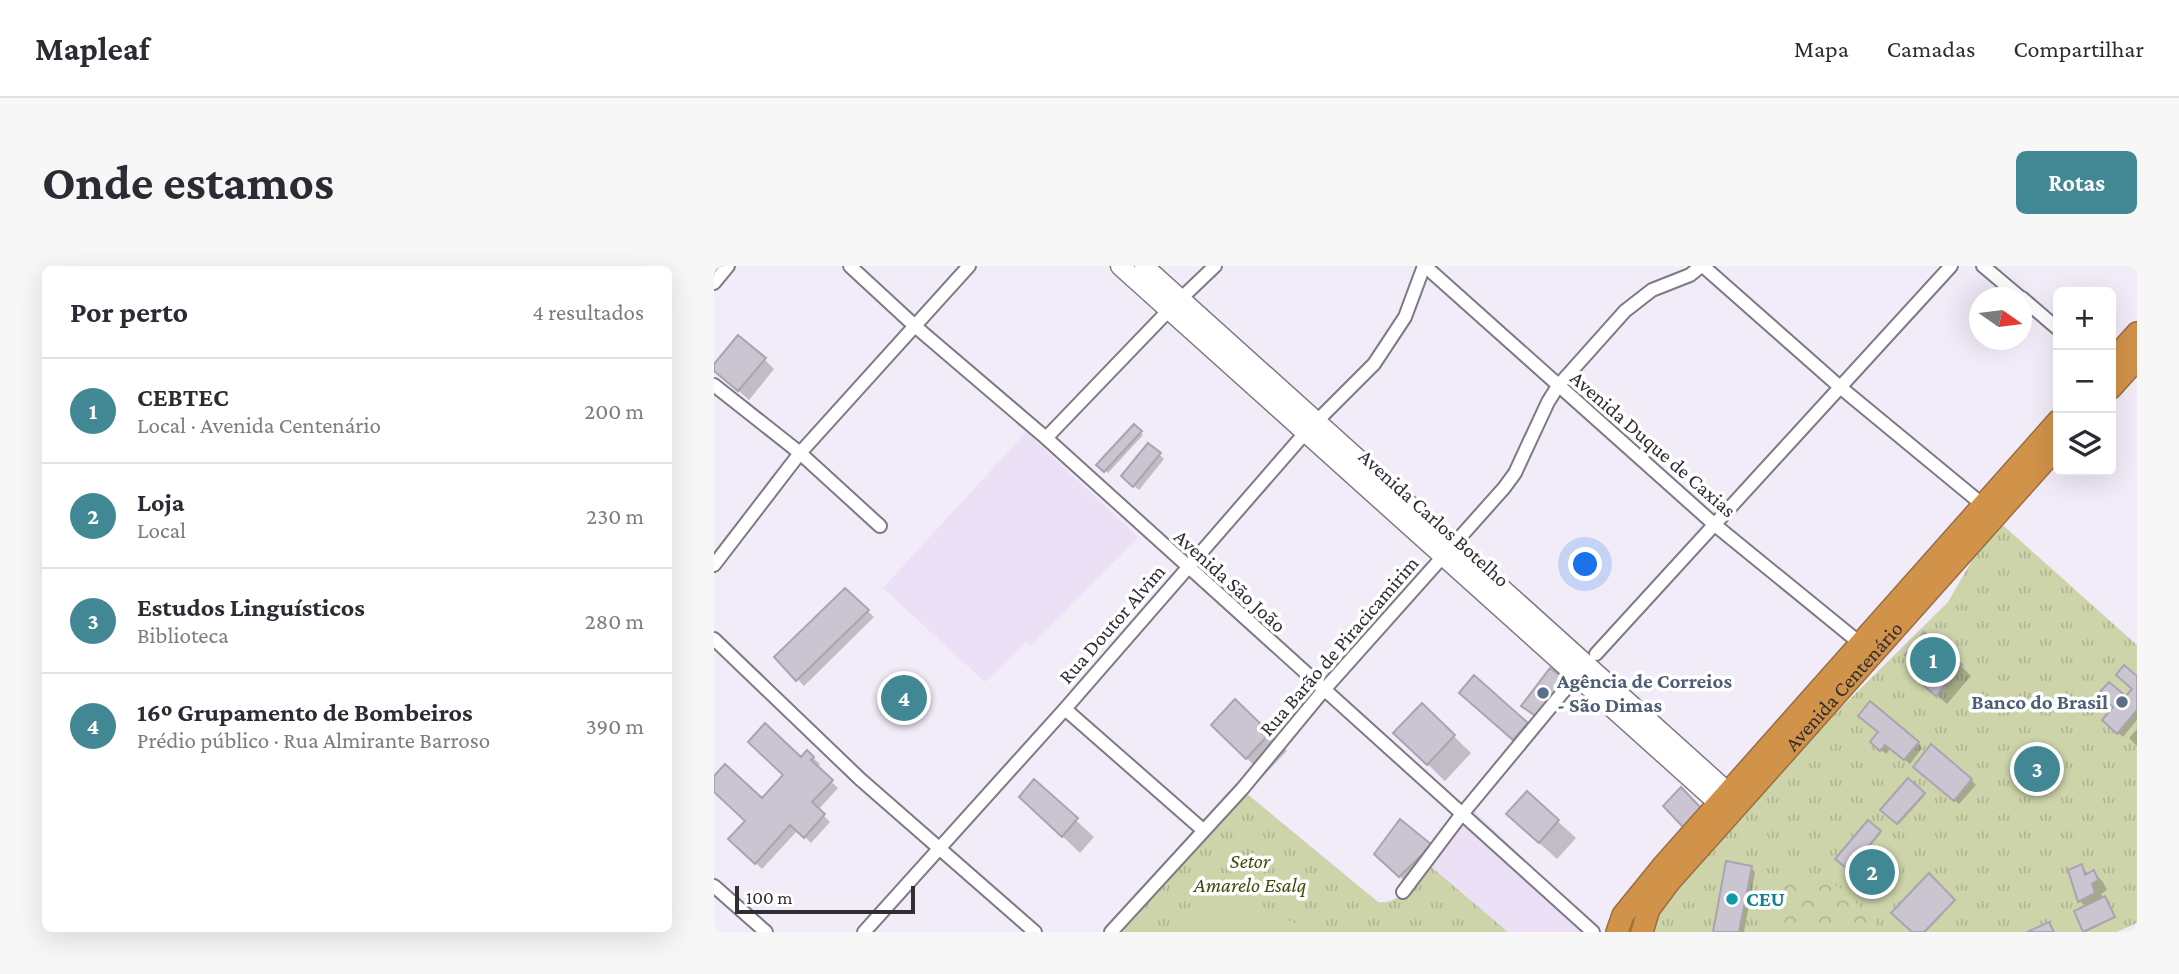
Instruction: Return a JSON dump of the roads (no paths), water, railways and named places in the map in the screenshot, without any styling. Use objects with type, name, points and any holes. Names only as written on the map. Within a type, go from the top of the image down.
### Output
[{"type":"highway","points":[[2116,371],[2137,333]]},
{"type":"highway","points":[[2116,374],[2137,359]]},
{"type":"highway","name":"Avenida Centenário","points":[[1642,932],[1649,909],[1729,799],[1861,644],[2053,427]]},
{"type":"highway","name":"Avenida Centenário","points":[[1729,799],[2053,451]]},
{"type":"highway","points":[[1618,927],[1635,899],[1729,799]]},
{"type":"main road","name":"Avenida Carlos Botelho","points":[[1120,266],[1175,304],[1729,799]]},
{"type":"main road","name":"Avenida Carlos Botelho","points":[[1144,266],[1175,304]]},
{"type":"street","points":[[714,284],[728,266]]},
{"type":"street","name":"Avenida São João","points":[[850,266],[916,327],[1046,438],[1323,691],[1589,928],[1618,927]]},
{"type":"street","points":[[714,565],[800,453],[970,266]]},
{"type":"street","points":[[1046,438],[1215,266]]},
{"type":"street","name":"Avenida Duque de Caxias","points":[[1425,266],[1715,526],[1861,644]]},
{"type":"street","name":"Rua Doutor Alvim","points":[[864,932],[1065,709],[1186,567],[1311,427],[1374,364],[1405,317],[1425,266]]},
{"type":"street","points":[[1702,266],[1840,387],[1983,505]]},
{"type":"street","name":"Rua Barão de Piracicamirim","points":[[1111,932],[1242,788],[1323,691],[1504,488],[1515,473],[1558,386],[1625,311],[1652,290],[1690,275],[1702,266]]},
{"type":"street","points":[[1597,654],[1951,266]]},
{"type":"street","points":[[1983,266],[2008,287]]},
{"type":"street","points":[[2032,307],[2053,325]]},
{"type":"street","points":[[714,385],[800,453],[880,526]]},
{"type":"street","points":[[714,639],[939,850],[1035,932]]},
{"type":"street","points":[[1404,892],[1462,814],[1567,686]]},
{"type":"street","points":[[1065,709],[1203,830]]},
{"type":"street","points":[[714,886],[766,932]]},
{"type":"place","name":"CEBTEC","points":[[1933,660]]},
{"type":"place","name":"Agência de Correios - São Dimas","points":[[1543,693]]},
{"type":"place","name":"16º Grupamento de Bombeiros","points":[[904,698]]},
{"type":"place","name":"Banco do Brasil","points":[[2122,702]]},
{"type":"place","name":"Estudos Linguísticos","points":[[2037,769]]},
{"type":"place","name":"Loja","points":[[1872,872]]},
{"type":"place","name":"CEU","points":[[1732,899]]},
{"type":"park label","name":"Setor Amarelo Esalq","points":[[1250,873]]}]
